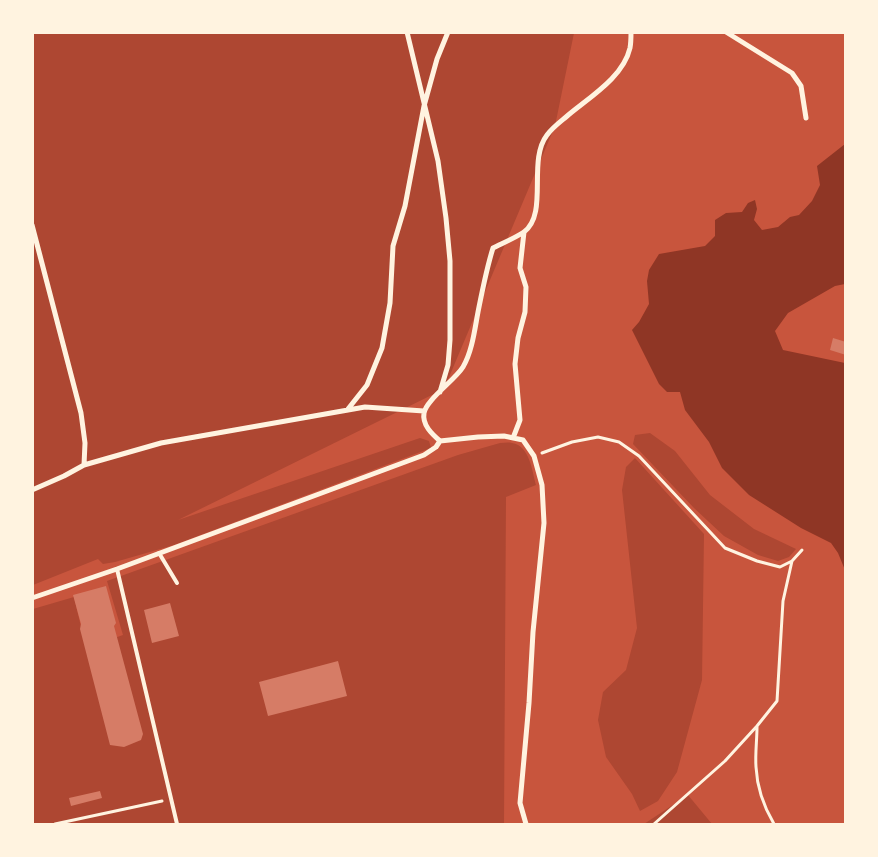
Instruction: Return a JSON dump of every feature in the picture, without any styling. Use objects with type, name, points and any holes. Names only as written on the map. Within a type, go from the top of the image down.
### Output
[{"type":"street","points":[[407,32],[438,161],[450,260],[448,364],[440,392]]},
{"type":"street","points":[[348,410],[367,385],[382,348],[390,303],[393,246],[405,206],[424,106],[437,59],[448,32]]},
{"type":"street","points":[[440,441],[430,431],[424,420],[424,411],[430,401],[464,366],[473,339],[487,265],[493,248],[524,232],[530,224],[538,203],[539,150],[551,131],[609,81],[622,66],[630,48],[631,32]]},
{"type":"street","points":[[726,32],[792,73],[801,86],[806,118]]},
{"type":"street","points":[[32,226],[80,413],[85,443],[84,465]]},
{"type":"street","points":[[513,438],[520,420],[515,364],[518,338],[525,312],[526,287],[520,268],[524,232]]},
{"type":"street","points":[[32,490],[84,465],[161,443],[365,407],[424,411]]},
{"type":"street","points":[[440,441],[504,436],[522,440],[534,456],[542,485],[544,523],[533,632],[520,803],[526,824]]},
{"type":"street","points":[[32,598],[117,569],[424,455],[436,447],[440,441]]},
{"type":"lane","points":[[159,553],[177,583]]},
{"type":"lane","points":[[117,569],[177,824]]},
{"type":"path","points":[[534,456],[572,442],[598,437],[619,442],[639,456],[725,548],[757,561],[780,567],[792,561],[802,550]]},
{"type":"path","points":[[654,824],[725,761],[777,701],[783,601],[792,561]]},
{"type":"path","points":[[757,726],[756,767],[758,785],[763,804],[774,824]]},
{"type":"path","points":[[55,824],[171,799]]},
{"type":"shaded area","points":[[33,33],[574,33],[555,126],[444,389],[178,520],[420,438],[429,441],[431,448],[174,545],[115,562],[103,564],[98,559],[33,585]]},
{"type":"shaded area","points":[[845,144],[845,284],[835,286],[788,313],[775,331],[783,350],[845,363],[845,570],[838,553],[831,543],[801,528],[749,495],[722,468],[709,442],[685,410],[680,392],[667,392],[659,384],[632,330],[649,304],[647,281],[649,270],[659,254],[705,246],[715,236],[715,220],[726,213],[742,212],[748,203],[755,200],[757,209],[754,220],[762,230],[778,227],[790,217],[799,215],[812,201],[820,185],[817,166]]},
{"type":"shaded area","points":[[650,433],[675,451],[710,495],[754,529],[796,549],[789,557],[778,561],[758,555],[724,536],[694,508],[633,444],[635,435]]},
{"type":"shaded area","points":[[500,443],[512,443],[523,449],[529,460],[536,485],[506,497],[504,824],[33,824],[33,609],[74,597],[86,648],[123,635],[107,581],[458,455]]},
{"type":"shaded area","points":[[635,458],[704,534],[702,680],[677,772],[658,801],[640,811],[632,794],[606,757],[598,720],[603,692],[626,670],[637,628],[622,490],[626,467]]},
{"type":"shaded area","points":[[688,795],[712,824],[644,824]]},
{"type":"building","points":[[833,338],[846,342],[846,355],[830,350]]},
{"type":"building","points":[[106,586],[116,623],[114,626],[143,734],[141,740],[124,747],[110,745],[73,595]]},
{"type":"building","points":[[170,603],[179,636],[152,643],[144,610]]},
{"type":"building","points":[[338,661],[347,696],[268,716],[259,682]]},
{"type":"building","points":[[100,791],[102,798],[71,806],[69,798]]}]
